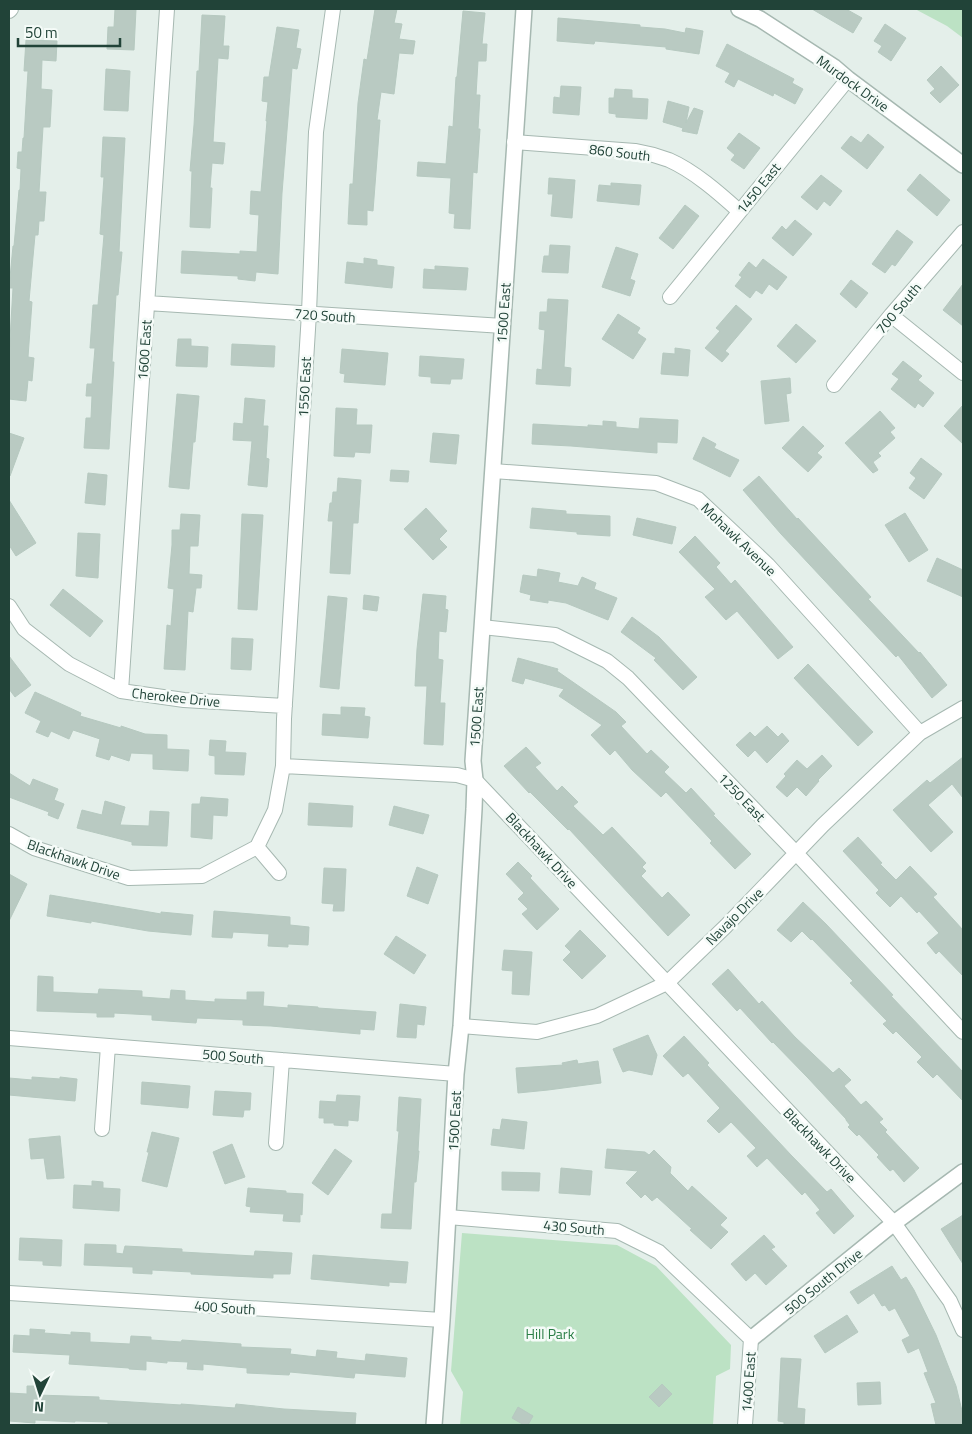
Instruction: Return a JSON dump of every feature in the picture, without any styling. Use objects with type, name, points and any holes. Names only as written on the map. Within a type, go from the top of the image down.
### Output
[{"type":"street","name":"1600 East","points":[[121,691],[167,9]]},
{"type":"street","name":"1550 East","points":[[283,766],[309,313],[316,132],[333,9]]},
{"type":"street","name":"1500 East","points":[[434,1425],[456,1074],[461,1026],[475,780],[473,761],[524,9]]},
{"type":"street","name":"Murdock Drive","points":[[739,9],[760,19],[834,67],[963,165]]},
{"type":"street","name":"1450 East","points":[[670,297],[848,79]]},
{"type":"street","name":"860 South","points":[[514,142],[635,151],[655,155],[687,171],[723,196],[739,211]]},
{"type":"street","name":"700 South","points":[[834,385],[891,315],[963,232]]},
{"type":"street","name":"720 South","points":[[147,303],[502,326]]},
{"type":"street","points":[[891,315],[963,373]]},
{"type":"street","name":"Mohawk Avenue","points":[[493,472],[656,483],[698,499],[768,565],[920,734]]},
{"type":"street","name":"Cherokee Drive","points":[[9,606],[24,629],[69,664],[121,691],[184,700],[285,706]]},
{"type":"street","name":"1250 East","points":[[482,627],[554,635],[607,661],[628,678],[796,853],[963,1032]]},
{"type":"street","name":"Navajo Drive","points":[[461,1026],[537,1032],[597,1016],[667,983],[726,926],[823,825],[920,734],[963,708]]},
{"type":"street","points":[[279,873],[257,847],[275,810],[283,766],[457,775],[475,780]]},
{"type":"street","name":"Blackhawk Drive","points":[[475,780],[894,1223],[950,1301],[963,1330]]},
{"type":"street","name":"Blackhawk Drive","points":[[9,834],[34,848],[129,878],[202,876],[257,847]]},
{"type":"street","name":"500 South","points":[[9,1038],[456,1074]]},
{"type":"street","points":[[102,1129],[108,1046]]},
{"type":"street","points":[[276,1143],[282,1060]]},
{"type":"street","name":"500 South Drive","points":[[751,1339],[894,1223],[963,1172]]},
{"type":"street","name":"430 South","points":[[448,1216],[616,1231],[659,1252],[751,1339]]},
{"type":"street","name":"400 South","points":[[9,1293],[442,1320]]},
{"type":"street","name":"1400 East","points":[[745,1425],[751,1339]]},
{"type":"green space","points":[[915,9],[963,9],[963,38],[947,26]]},
{"type":"green space","name":"Hill Park","points":[[462,1233],[617,1245],[656,1266],[731,1345],[730,1369],[716,1376],[713,1425],[460,1425],[463,1392],[451,1371]]},
{"type":"building","points":[[115,9],[136,9],[134,50],[107,49],[108,27],[114,27]]},
{"type":"building","points":[[375,9],[397,9],[394,23],[402,24],[399,39],[415,41],[413,54],[399,53],[394,94],[381,92],[377,120],[380,120],[373,211],[367,210],[367,225],[348,224],[350,184],[353,184],[358,103],[364,59],[367,60]]},
{"type":"building","points":[[812,9],[846,9],[862,18],[853,33]]},
{"type":"building","points":[[463,11],[485,13],[482,44],[487,44],[486,61],[478,61],[476,95],[480,95],[478,129],[480,129],[477,173],[473,172],[470,229],[454,228],[455,214],[449,213],[451,178],[417,176],[418,162],[446,164],[449,126],[453,127]]},
{"type":"building","points":[[202,15],[225,16],[223,46],[229,46],[228,59],[218,58],[213,142],[225,143],[223,164],[212,163],[210,228],[190,227],[192,171],[190,171]]},
{"type":"building","points":[[558,18],[640,25],[640,27],[685,33],[686,28],[703,31],[699,54],[666,49],[666,47],[595,41],[594,44],[557,41]]},
{"type":"building","points":[[885,24],[906,38],[891,61],[878,52],[882,46],[874,41]]},
{"type":"building","points":[[277,27],[299,30],[296,48],[301,49],[297,69],[292,68],[282,193],[278,274],[256,272],[255,281],[238,279],[238,276],[181,273],[182,251],[240,254],[240,251],[257,252],[259,215],[250,214],[251,191],[261,192],[268,102],[262,101],[264,77],[269,77]]},
{"type":"building","points":[[26,40],[57,41],[56,61],[42,60],[41,89],[52,90],[50,127],[43,127],[39,192],[46,192],[44,221],[39,221],[38,235],[35,235],[29,301],[32,302],[28,357],[34,358],[32,381],[28,380],[26,401],[9,399],[9,356],[13,288],[9,288],[20,190],[21,169],[17,168],[18,152],[22,152],[24,138],[28,71],[24,71]]},
{"type":"building","points":[[727,44],[794,79],[792,83],[803,89],[795,104],[774,93],[773,96],[738,79],[734,87],[725,82],[730,73],[716,66]]},
{"type":"building","points":[[941,66],[959,85],[940,103],[930,93],[935,89],[927,80]]},
{"type":"building","points":[[106,69],[130,71],[128,111],[104,110]]},
{"type":"building","points":[[561,86],[581,87],[579,115],[553,113],[554,97],[560,98]]},
{"type":"building","points":[[615,89],[632,90],[632,98],[648,99],[647,119],[616,117],[616,114],[609,113],[609,98],[614,98]]},
{"type":"building","points":[[668,101],[689,107],[686,123],[694,108],[703,111],[697,134],[682,131],[683,128],[663,122]]},
{"type":"building","points":[[739,133],[760,148],[744,169],[731,160],[735,155],[727,148]]},
{"type":"building","points":[[868,134],[884,147],[867,169],[841,148],[851,136],[861,143]]},
{"type":"building","points":[[103,137],[125,138],[119,252],[122,252],[118,295],[116,295],[109,449],[84,448],[86,418],[91,418],[92,396],[86,396],[87,384],[92,384],[95,348],[90,348],[93,305],[98,305],[104,235],[100,234],[104,177],[101,177]]},
{"type":"building","points":[[920,174],[950,200],[937,216],[907,190]]},
{"type":"building","points":[[821,175],[842,191],[830,206],[824,201],[817,210],[801,197]]},
{"type":"building","points":[[549,178],[575,180],[572,218],[551,216],[553,194],[548,194]]},
{"type":"building","points":[[611,183],[641,185],[639,205],[597,201],[599,185],[611,186]]},
{"type":"building","points":[[685,205],[699,216],[673,249],[659,238]]},
{"type":"building","points":[[795,220],[812,234],[793,256],[772,238],[782,226],[786,230]]},
{"type":"building","points":[[897,230],[913,242],[895,266],[892,264],[885,273],[872,264]]},
{"type":"building","points":[[550,245],[570,246],[568,273],[542,272],[544,256],[549,256]]},
{"type":"building","points":[[616,247],[638,254],[630,279],[635,281],[630,296],[602,287]]},
{"type":"building","points":[[364,258],[377,260],[377,265],[394,267],[392,288],[345,283],[347,262],[364,264]]},
{"type":"building","points":[[763,259],[787,277],[777,290],[769,284],[762,294],[756,290],[750,298],[735,286],[742,277],[739,275],[749,262],[756,268]]},
{"type":"building","points":[[435,266],[468,268],[466,290],[423,288],[424,269],[435,270]]},
{"type":"building","points":[[851,280],[868,293],[856,308],[840,294]]},
{"type":"building","points":[[963,284],[963,326],[943,310]]},
{"type":"building","points":[[548,299],[568,300],[564,367],[571,368],[570,386],[536,384],[537,369],[542,370],[545,330],[539,329],[540,312],[547,312]]},
{"type":"building","points":[[736,305],[752,319],[725,351],[729,354],[722,362],[705,348],[720,331],[716,328]]},
{"type":"building","points":[[618,314],[640,328],[637,333],[646,339],[633,359],[602,339]]},
{"type":"building","points":[[796,324],[816,341],[796,363],[777,346]]},
{"type":"building","points":[[178,339],[191,339],[191,346],[208,347],[207,367],[176,366]]},
{"type":"building","points":[[232,344],[275,346],[274,367],[231,365]]},
{"type":"building","points":[[675,348],[690,350],[688,376],[661,374],[663,353],[675,354]]},
{"type":"building","points":[[342,349],[388,353],[385,385],[344,382],[345,374],[340,373]]},
{"type":"building","points":[[420,356],[464,359],[462,379],[451,379],[450,384],[431,383],[431,377],[419,376]]},
{"type":"building","points":[[903,361],[922,376],[918,380],[934,393],[923,407],[918,403],[915,408],[891,389],[899,379],[892,374]]},
{"type":"building","points":[[790,378],[791,393],[786,394],[789,421],[765,424],[761,381]]},
{"type":"building","points":[[177,394],[199,396],[189,489],[169,487]]},
{"type":"building","points":[[245,398],[265,400],[263,426],[268,426],[266,458],[269,459],[267,487],[248,485],[252,441],[233,440],[234,423],[243,424]]},
{"type":"building","points":[[963,405],[963,444],[944,426]]},
{"type":"building","points":[[336,408],[357,409],[356,425],[372,425],[370,453],[355,452],[354,457],[334,456]]},
{"type":"building","points":[[880,411],[895,428],[890,432],[895,438],[878,453],[881,456],[873,462],[878,470],[873,473],[845,443]]},
{"type":"building","points":[[640,418],[678,420],[677,443],[657,442],[657,453],[532,444],[533,424],[588,427],[588,425],[603,426],[603,421],[616,422],[616,427],[639,429]]},
{"type":"building","points":[[803,426],[824,446],[817,453],[822,457],[808,472],[782,448]]},
{"type":"building","points":[[9,433],[24,438],[10,476],[9,476]]},
{"type":"building","points":[[433,433],[459,435],[456,464],[430,462]]},
{"type":"building","points":[[703,437],[716,444],[714,448],[739,460],[730,477],[693,459]]},
{"type":"building","points":[[921,458],[942,474],[924,499],[909,488],[916,478],[910,473]]},
{"type":"building","points":[[391,470],[409,471],[408,482],[390,481]]},
{"type":"building","points":[[88,473],[107,475],[105,505],[85,503]]},
{"type":"building","points":[[759,476],[871,597],[868,599],[920,652],[947,685],[932,698],[898,655],[896,657],[781,534],[743,490]]},
{"type":"building","points":[[338,478],[361,480],[358,523],[353,523],[350,574],[330,573],[333,521],[328,521],[333,492],[337,492]]},
{"type":"building","points":[[9,500],[36,543],[16,556],[9,545]]},
{"type":"building","points":[[426,508],[447,531],[439,539],[447,547],[433,560],[404,529]]},
{"type":"building","points":[[532,508],[566,511],[566,514],[610,516],[610,536],[530,528]]},
{"type":"building","points":[[905,513],[928,550],[909,562],[885,525]]},
{"type":"building","points":[[181,514],[200,515],[198,546],[190,546],[189,574],[202,575],[201,588],[196,588],[193,612],[188,611],[185,670],[164,669],[167,625],[171,626],[174,589],[168,588],[172,530],[180,530]]},
{"type":"building","points":[[242,514],[263,515],[257,610],[238,609]]},
{"type":"building","points":[[637,518],[676,527],[672,544],[633,535]]},
{"type":"building","points":[[78,533],[100,534],[98,578],[76,576]]},
{"type":"building","points":[[695,536],[720,563],[716,567],[731,584],[735,580],[793,647],[778,659],[737,611],[726,620],[705,597],[715,589],[679,552]]},
{"type":"building","points":[[937,558],[963,570],[963,597],[927,581]]},
{"type":"building","points":[[538,569],[560,573],[558,582],[578,586],[582,577],[596,583],[594,589],[617,598],[608,620],[566,603],[530,600],[531,595],[520,592],[523,575],[537,577]]},
{"type":"building","points":[[63,589],[103,621],[90,637],[50,605]]},
{"type":"building","points":[[423,594],[446,596],[445,609],[448,610],[446,632],[439,631],[438,659],[443,660],[440,703],[445,703],[443,745],[424,744],[427,686],[415,686]]},
{"type":"building","points":[[364,595],[379,597],[377,611],[363,609]]},
{"type":"building","points":[[328,596],[347,598],[339,689],[320,687]]},
{"type":"building","points":[[632,617],[659,637],[697,677],[683,690],[654,660],[656,658],[621,632]]},
{"type":"building","points":[[232,638],[253,639],[251,670],[231,669]]},
{"type":"building","points":[[9,656],[31,685],[15,697],[9,689]]},
{"type":"building","points":[[518,658],[558,669],[557,671],[616,712],[626,722],[621,726],[647,754],[651,750],[669,767],[664,772],[686,793],[691,788],[715,814],[713,815],[751,854],[735,869],[710,843],[712,841],[666,792],[661,797],[632,770],[615,750],[610,755],[591,735],[602,725],[559,696],[564,689],[525,678],[523,684],[512,681]]},
{"type":"building","points":[[808,664],[873,732],[858,746],[794,678]]},
{"type":"building","points":[[35,692],[81,713],[80,716],[145,734],[167,735],[167,749],[189,750],[188,771],[153,769],[153,754],[131,753],[129,761],[111,755],[109,760],[96,756],[100,739],[73,730],[69,739],[51,731],[48,737],[36,732],[41,721],[25,713]]},
{"type":"building","points":[[341,707],[365,708],[364,716],[370,717],[368,738],[322,735],[323,714],[341,715]]},
{"type":"building","points":[[767,726],[778,737],[782,733],[789,741],[767,763],[755,750],[748,757],[736,745],[750,732],[755,737]]},
{"type":"building","points":[[210,740],[226,741],[225,752],[246,753],[244,775],[215,774],[215,756],[209,755]]},
{"type":"building","points":[[526,747],[541,763],[535,767],[557,791],[562,786],[578,802],[573,806],[603,835],[612,827],[646,863],[642,867],[646,871],[641,876],[662,898],[668,892],[690,915],[668,936],[569,829],[529,793],[504,766]]},
{"type":"building","points":[[822,755],[832,766],[806,796],[797,787],[787,797],[776,787],[786,776],[784,774],[797,760],[807,769]]},
{"type":"building","points":[[963,757],[963,798],[952,784],[928,805],[953,832],[931,852],[893,810],[927,780],[930,783]]},
{"type":"building","points":[[9,773],[30,786],[33,779],[58,789],[54,800],[64,804],[58,819],[48,815],[49,812],[9,797]]},
{"type":"building","points":[[201,797],[228,799],[227,816],[213,815],[212,839],[191,837],[192,804],[200,804]]},
{"type":"building","points":[[105,801],[125,807],[120,825],[149,826],[150,811],[169,812],[167,846],[132,845],[132,842],[77,828],[82,810],[102,815]]},
{"type":"building","points":[[309,803],[353,806],[352,827],[308,825]]},
{"type":"building","points":[[394,806],[429,815],[423,834],[389,825]]},
{"type":"building","points":[[858,837],[896,880],[910,866],[937,894],[933,897],[963,930],[963,976],[939,951],[936,954],[927,943],[939,933],[919,911],[917,913],[901,896],[890,907],[876,893],[879,890],[843,851]]},
{"type":"building","points":[[518,862],[559,909],[537,930],[522,914],[528,909],[518,899],[524,893],[506,874]]},
{"type":"building","points":[[417,867],[438,875],[428,904],[407,896]]},
{"type":"building","points":[[324,868],[346,869],[344,911],[333,911],[334,904],[322,903]]},
{"type":"building","points":[[9,874],[27,884],[9,921]]},
{"type":"building","points":[[50,895],[161,914],[161,912],[193,915],[191,935],[148,931],[91,921],[91,923],[47,916]]},
{"type":"building","points":[[803,902],[893,995],[891,996],[963,1072],[963,1101],[937,1074],[933,1078],[917,1062],[922,1057],[896,1031],[893,1034],[883,1024],[887,1021],[850,983],[853,981],[812,939],[802,931],[791,942],[777,930]]},
{"type":"building","points":[[214,911],[290,917],[290,925],[309,927],[308,945],[268,946],[269,934],[233,932],[232,938],[212,937]]},
{"type":"building","points":[[580,930],[606,956],[582,979],[563,960],[571,952],[565,946]]},
{"type":"building","points":[[396,936],[426,955],[414,974],[384,954]]},
{"type":"building","points":[[504,950],[532,952],[529,995],[512,994],[513,971],[502,970]]},
{"type":"building","points":[[728,969],[759,1004],[762,1001],[795,1037],[833,1073],[839,1068],[851,1080],[844,1086],[861,1105],[866,1101],[883,1119],[879,1122],[887,1130],[885,1132],[919,1168],[904,1182],[893,1169],[890,1171],[877,1157],[879,1155],[859,1134],[857,1136],[848,1127],[850,1125],[846,1119],[808,1078],[740,1008],[737,1011],[712,984]]},
{"type":"building","points":[[38,976],[53,977],[53,992],[98,994],[99,989],[142,991],[142,997],[170,999],[171,990],[185,991],[185,1000],[215,1002],[215,999],[247,1000],[247,992],[264,992],[263,1006],[288,1008],[288,1005],[376,1012],[374,1030],[360,1029],[360,1034],[243,1025],[243,1020],[197,1018],[196,1023],[152,1020],[152,1015],[114,1013],[114,1017],[97,1017],[97,1013],[37,1011]]},
{"type":"building","points":[[400,1004],[426,1007],[424,1025],[417,1024],[416,1038],[397,1037]]},
{"type":"building","points":[[648,1035],[657,1055],[652,1075],[629,1070],[623,1072],[613,1049]]},
{"type":"building","points":[[684,1036],[709,1063],[707,1065],[791,1155],[827,1192],[831,1189],[854,1216],[834,1234],[816,1213],[820,1210],[805,1192],[802,1195],[767,1158],[757,1167],[747,1156],[756,1148],[731,1122],[719,1133],[707,1121],[720,1108],[688,1073],[683,1077],[663,1056]]},
{"type":"building","points":[[577,1060],[578,1064],[598,1061],[601,1083],[518,1093],[516,1068],[563,1065],[562,1063]]},
{"type":"building","points":[[32,1077],[77,1079],[75,1101],[9,1095],[9,1078],[32,1080]]},
{"type":"building","points":[[142,1082],[190,1086],[188,1108],[141,1104]]},
{"type":"building","points":[[215,1091],[251,1093],[250,1110],[244,1110],[243,1117],[213,1115]]},
{"type":"building","points":[[337,1095],[360,1096],[358,1121],[348,1120],[348,1126],[334,1125],[334,1123],[324,1123],[324,1118],[319,1118],[320,1101],[336,1102]]},
{"type":"building","points":[[399,1097],[421,1099],[419,1151],[416,1182],[414,1182],[411,1229],[381,1228],[382,1214],[392,1214],[399,1131],[397,1131]]},
{"type":"building","points":[[502,1119],[527,1122],[524,1149],[491,1145],[493,1129],[500,1130]]},
{"type":"building","points":[[152,1132],[179,1138],[167,1187],[142,1181]]},
{"type":"building","points":[[60,1136],[64,1178],[47,1179],[44,1158],[31,1159],[29,1139]]},
{"type":"building","points":[[232,1144],[245,1177],[225,1184],[213,1152]]},
{"type":"building","points":[[335,1149],[352,1161],[328,1195],[312,1183]]},
{"type":"building","points":[[607,1149],[645,1152],[649,1155],[654,1150],[671,1167],[670,1173],[688,1191],[692,1186],[727,1218],[720,1225],[728,1232],[711,1249],[657,1197],[652,1201],[645,1194],[641,1198],[626,1183],[638,1171],[605,1168]]},
{"type":"building","points":[[561,1168],[592,1171],[590,1195],[559,1193]]},
{"type":"building","points":[[502,1172],[540,1173],[539,1191],[502,1190]]},
{"type":"building","points":[[92,1181],[103,1182],[103,1188],[120,1189],[119,1211],[73,1208],[74,1185],[92,1186]]},
{"type":"building","points":[[248,1188],[303,1194],[300,1222],[283,1221],[284,1214],[250,1212],[251,1207],[246,1206]]},
{"type":"building","points":[[963,1215],[963,1264],[941,1229]]},
{"type":"building","points":[[764,1235],[775,1247],[771,1249],[787,1266],[766,1285],[755,1273],[746,1281],[731,1264]]},
{"type":"building","points":[[20,1238],[62,1240],[61,1266],[43,1265],[43,1261],[19,1260]]},
{"type":"building","points":[[85,1244],[116,1245],[116,1253],[123,1254],[125,1246],[182,1249],[182,1252],[254,1256],[255,1251],[292,1253],[290,1274],[273,1274],[273,1278],[152,1270],[152,1274],[133,1273],[133,1267],[84,1265]]},
{"type":"building","points":[[313,1255],[408,1262],[406,1283],[389,1282],[389,1286],[311,1279]]},
{"type":"building","points":[[892,1266],[901,1280],[906,1277],[936,1335],[956,1386],[963,1415],[963,1425],[936,1425],[931,1404],[936,1403],[924,1373],[928,1372],[919,1348],[908,1353],[902,1340],[910,1336],[895,1308],[889,1311],[885,1305],[882,1306],[874,1293],[858,1304],[850,1292]]},
{"type":"building","points":[[847,1315],[858,1332],[825,1353],[814,1336]]},
{"type":"building","points":[[30,1329],[45,1330],[44,1333],[71,1335],[71,1332],[90,1333],[90,1342],[130,1344],[131,1336],[151,1337],[151,1340],[181,1342],[182,1340],[241,1344],[241,1347],[291,1349],[290,1354],[316,1357],[317,1350],[337,1352],[336,1358],[365,1361],[366,1354],[407,1358],[405,1377],[355,1373],[354,1378],[290,1372],[289,1375],[247,1373],[247,1368],[203,1364],[203,1370],[187,1369],[188,1362],[167,1361],[167,1363],[146,1361],[146,1370],[129,1369],[69,1364],[70,1355],[13,1352],[14,1335],[30,1336]]},
{"type":"building","points":[[781,1358],[801,1359],[797,1408],[805,1409],[804,1425],[784,1425],[784,1422],[778,1421]]},
{"type":"building","points":[[880,1382],[881,1404],[858,1405],[857,1383]]},
{"type":"building","points":[[662,1384],[672,1394],[659,1407],[649,1397]]},
{"type":"building","points":[[27,1386],[38,1386],[37,1395],[99,1397],[99,1400],[235,1408],[236,1404],[356,1413],[355,1425],[108,1425],[108,1422],[35,1420],[35,1423],[9,1421],[9,1393],[27,1394]]},
{"type":"building","points":[[518,1407],[533,1416],[528,1425],[524,1425],[512,1418]]}]
